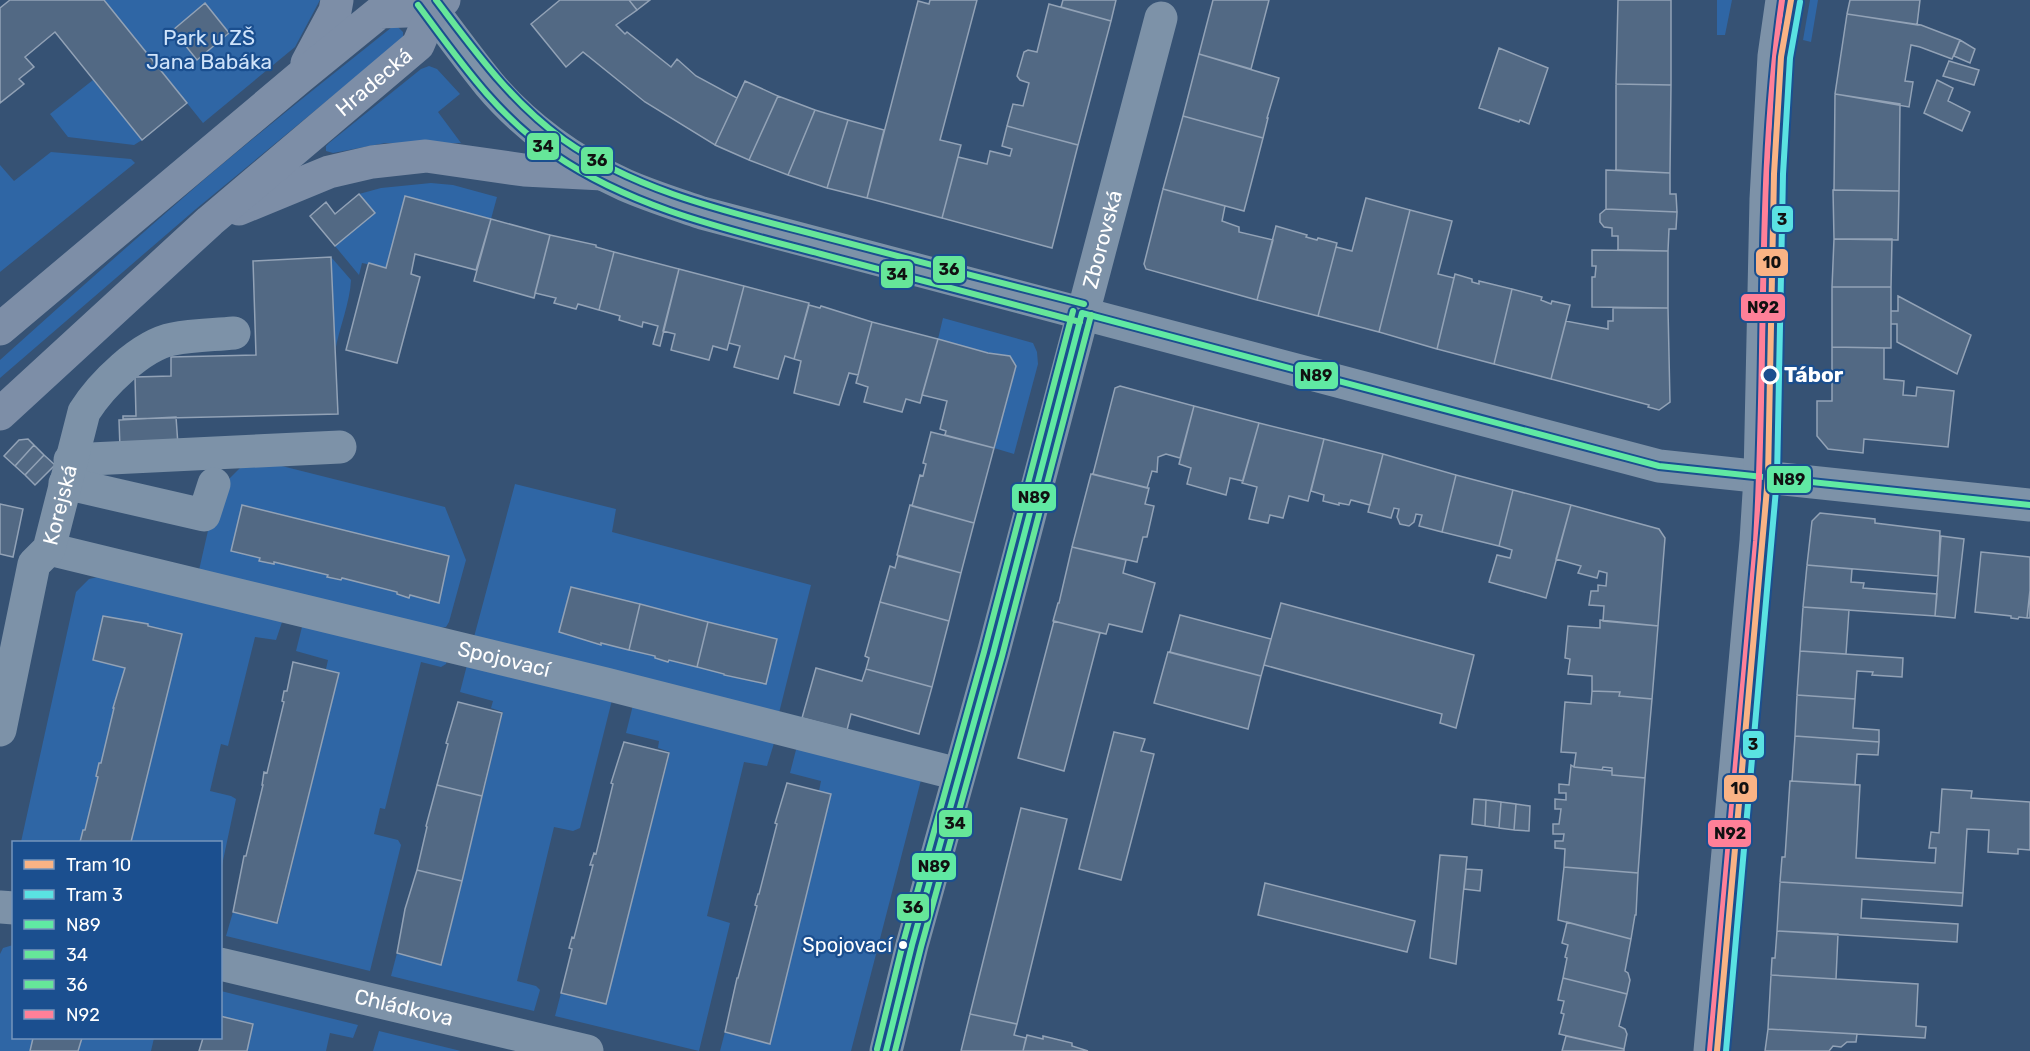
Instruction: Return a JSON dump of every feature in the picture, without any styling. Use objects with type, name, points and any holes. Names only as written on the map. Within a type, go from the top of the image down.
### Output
[{"type":"main road","points":[[300,77],[335,11],[337,0]]},
{"type":"main road","name":"Hradecká","points":[[0,329],[380,12],[434,3]]},
{"type":"main road","name":"Hradecká","points":[[0,414],[210,221],[418,45],[434,3]]},
{"type":"main road","points":[[210,221],[328,172],[372,162],[426,156],[524,170],[603,174]]},
{"type":"street","points":[[1710,1051],[1760,477],[1767,199],[1774,56],[1782,0]]},
{"type":"street","points":[[434,3],[490,85],[527,123],[564,150],[603,174],[652,196],[702,213],[1659,466],[2030,506]]},
{"type":"street","name":"Zborovská","points":[[886,1051],[912,945],[996,642],[1161,18]]},
{"type":"street","name":"Korejská","points":[[0,730],[34,564],[49,549],[84,412],[94,396],[121,370],[138,357],[171,339],[234,333]]},
{"type":"street","points":[[69,465],[340,447]]},
{"type":"street","points":[[69,465],[204,515],[214,484]]},
{"type":"street","name":"Spojovací","points":[[49,549],[606,684],[958,774]]},
{"type":"street","name":"Chládkova","points":[[222,964],[587,1051]]},
{"type":"green space","name":"Park u ZŠ Jana Babáka","points":[[104,0],[320,0],[295,47],[203,123]]},
{"type":"green space","points":[[1717,0],[1732,0],[1725,35],[1717,35]]},
{"type":"green space","points":[[1810,0],[1818,0],[1811,42],[1803,40]]},
{"type":"green space","points":[[397,26],[403,32],[403,38],[196,209],[0,378],[0,360],[92,278],[235,153],[392,27]]},
{"type":"green space","points":[[429,66],[437,69],[460,94],[438,112],[461,143],[385,143],[333,153],[326,151],[329,143],[421,69]]},
{"type":"green space","points":[[93,80],[142,140],[134,145],[68,137],[50,114]]},
{"type":"green space","points":[[51,152],[131,159],[135,163],[0,272],[0,165],[14,181]]},
{"type":"green space","points":[[431,183],[453,185],[497,197],[491,219],[405,197],[386,268],[362,263],[359,275],[335,246],[375,213],[359,194],[381,188]]},
{"type":"green space","points":[[331,257],[351,280],[349,298],[335,352]]},
{"type":"green space","points":[[943,318],[1033,343],[1037,352],[1038,364],[1014,454],[994,448],[1016,367],[1010,356],[988,353],[938,339]]},
{"type":"green space","points":[[250,458],[445,507],[466,560],[446,627],[438,628],[197,579],[217,491]]},
{"type":"green space","points":[[515,484],[616,509],[612,532],[811,585],[779,713],[474,637]]},
{"type":"green space","points":[[106,575],[283,619],[276,640],[255,637],[228,746],[221,744],[210,791],[236,799],[222,865],[222,841],[21,841],[76,592],[89,579]]},
{"type":"green space","points":[[303,623],[447,660],[446,664],[441,667],[421,662],[385,809],[380,808],[374,834],[398,840],[401,845],[370,971],[226,936],[233,912],[278,923],[339,673],[326,669],[328,660],[296,651]]},
{"type":"green space","points":[[467,665],[612,700],[580,828],[573,831],[554,827],[517,981],[536,986],[540,990],[534,1011],[391,976],[397,953],[442,964],[503,712],[491,708],[493,701],[460,692]]},
{"type":"green space","points":[[633,705],[775,740],[767,766],[744,762],[707,916],[730,923],[699,1051],[555,1016],[561,993],[606,1004],[670,752],[658,748],[659,741],[626,733]]},
{"type":"green space","points":[[797,746],[921,780],[851,1051],[720,1051],[725,1032],[770,1044],[831,794],[819,791],[821,781],[790,773]]},
{"type":"green space","points":[[12,945],[12,1039],[154,1039],[151,1051],[0,1051],[0,954],[3,948]]},
{"type":"green space","points":[[222,991],[358,1025],[353,1038],[330,1033],[326,1051],[247,1051],[253,1024],[222,1016]]},
{"type":"green space","points":[[379,1031],[461,1051],[373,1051]]},
{"type":"building","points":[[10,0],[104,0],[187,103],[142,140],[55,32],[25,57],[34,67],[19,79],[24,84],[0,103],[0,8]]},
{"type":"building","points":[[560,0],[629,0],[637,10],[616,25],[625,34],[627,32],[671,67],[677,59],[696,76],[737,98],[715,145],[645,102],[583,52],[566,67],[531,24]]},
{"type":"building","points":[[629,0],[650,0],[637,10]]},
{"type":"building","points":[[930,0],[977,0],[940,140],[961,145],[942,218],[867,198],[918,1],[929,4]]},
{"type":"building","points":[[1063,0],[1116,0],[1111,21],[1061,7]]},
{"type":"building","points":[[1213,0],[1269,0],[1251,69],[1199,54]]},
{"type":"building","points":[[1618,0],[1671,0],[1671,85],[1616,84]]},
{"type":"building","points":[[1850,0],[1920,0],[1917,25],[1847,14]]},
{"type":"building","points":[[205,3],[229,33],[197,60],[173,30]]},
{"type":"building","points":[[1049,4],[1111,21],[1078,145],[1007,126],[1013,104],[1023,106],[1029,83],[1020,80],[1017,76],[1024,52],[1028,50],[1037,52]]},
{"type":"building","points":[[1847,14],[1921,25],[1960,40],[1952,59],[1911,45],[1905,81],[1913,82],[1909,107],[1835,94]]},
{"type":"building","points":[[1960,40],[1975,49],[1970,63],[1954,56]]},
{"type":"building","points":[[1499,48],[1548,68],[1529,124],[1479,108]]},
{"type":"building","points":[[1199,54],[1279,78],[1263,138],[1183,116]]},
{"type":"building","points":[[1949,61],[1979,70],[1974,85],[1943,76]]},
{"type":"building","points":[[1937,80],[1953,88],[1948,101],[1970,112],[1962,131],[1924,113]]},
{"type":"building","points":[[745,81],[778,96],[749,160],[715,145]]},
{"type":"building","points":[[1616,84],[1671,85],[1670,173],[1616,170]]},
{"type":"building","points":[[1835,94],[1900,104],[1899,191],[1834,190]]},
{"type":"building","points":[[778,96],[815,110],[788,175],[749,160]]},
{"type":"building","points":[[815,110],[848,120],[827,188],[788,175]]},
{"type":"building","points":[[1183,116],[1263,138],[1244,211],[1163,189]]},
{"type":"building","points":[[848,120],[884,130],[867,198],[827,188]]},
{"type":"building","points":[[1007,126],[1078,145],[1052,248],[942,218],[958,157],[987,164],[990,151],[1010,156],[1012,149],[1002,146]]},
{"type":"building","points":[[1606,170],[1670,173],[1670,194],[1676,194],[1677,212],[1606,209]]},
{"type":"building","points":[[1163,189],[1225,206],[1222,221],[1239,227],[1239,232],[1273,240],[1257,300],[1146,269],[1144,264]]},
{"type":"building","points":[[1833,190],[1899,191],[1898,240],[1834,239]]},
{"type":"building","points":[[359,194],[375,213],[335,246],[310,216],[326,202],[335,214]]},
{"type":"building","points":[[405,196],[491,219],[476,270],[415,254],[411,274],[420,277],[397,363],[346,350],[368,265],[369,263],[386,268]]},
{"type":"building","points":[[1366,198],[1410,210],[1379,332],[1318,316],[1336,247],[1352,251]]},
{"type":"building","points":[[1606,209],[1677,212],[1676,229],[1669,229],[1668,251],[1618,250],[1618,236],[1612,236],[1612,228],[1604,227],[1600,222],[1600,214]]},
{"type":"building","points":[[1410,210],[1452,221],[1438,274],[1454,278],[1437,349],[1379,332]]},
{"type":"building","points":[[491,219],[550,235],[534,298],[474,281]]},
{"type":"building","points":[[1276,226],[1307,235],[1306,237],[1337,243],[1318,316],[1257,300]]},
{"type":"building","points":[[550,235],[596,245],[596,247],[614,252],[599,310],[578,304],[576,309],[554,303],[556,298],[535,293]]},
{"type":"building","points":[[1834,239],[1892,239],[1891,287],[1832,287]]},
{"type":"building","points":[[1592,250],[1668,251],[1668,308],[1592,307],[1592,277],[1595,277],[1596,266],[1592,266]]},
{"type":"building","points":[[614,252],[679,269],[660,346],[653,344],[658,326],[643,322],[642,327],[619,320],[620,316],[599,310]]},
{"type":"building","points":[[331,257],[338,414],[123,419],[123,416],[136,416],[135,377],[171,376],[171,357],[256,355],[253,261]]},
{"type":"building","points":[[679,269],[744,286],[727,350],[713,346],[709,360],[671,350],[675,334],[663,331]]},
{"type":"building","points":[[1455,274],[1472,279],[1472,282],[1479,284],[1479,281],[1512,289],[1494,364],[1437,349]]},
{"type":"building","points":[[744,286],[809,303],[794,359],[785,356],[778,379],[734,367],[740,346],[729,343]]},
{"type":"building","points":[[1832,287],[1891,287],[1891,348],[1832,347]]},
{"type":"building","points":[[1512,289],[1542,297],[1541,300],[1551,304],[1552,301],[1570,305],[1551,379],[1494,364]]},
{"type":"building","points":[[1898,296],[1971,335],[1957,374],[1897,342],[1897,324],[1891,324],[1891,311],[1898,311]]},
{"type":"building","points":[[809,305],[820,308],[821,306],[872,322],[858,375],[849,373],[839,405],[794,393],[801,361],[794,359]]},
{"type":"building","points":[[1613,308],[1668,308],[1670,402],[1659,410],[1648,407],[1649,405],[1551,379],[1566,321],[1608,329],[1608,321],[1613,321]]},
{"type":"building","points":[[872,322],[938,339],[920,403],[906,399],[902,412],[864,402],[868,387],[856,383]]},
{"type":"building","points":[[938,339],[988,353],[1010,356],[1016,366],[994,448],[945,435],[946,431],[940,429],[947,401],[922,395]]},
{"type":"building","points":[[1832,347],[1884,348],[1884,379],[1904,381],[1903,395],[1916,396],[1917,387],[1954,391],[1948,447],[1864,439],[1863,453],[1828,449],[1817,436],[1817,401],[1832,401]]},
{"type":"building","points":[[1120,386],[1194,406],[1180,458],[1166,454],[1158,457],[1157,472],[1152,471],[1147,488],[1093,474],[1115,388]]},
{"type":"building","points":[[1194,406],[1259,423],[1243,481],[1230,478],[1226,495],[1187,484],[1191,468],[1179,464]]},
{"type":"building","points":[[176,417],[178,445],[120,448],[119,420]]},
{"type":"building","points":[[1259,423],[1324,439],[1308,501],[1289,496],[1283,518],[1270,515],[1268,523],[1249,519],[1257,487],[1242,483]]},
{"type":"building","points":[[931,432],[994,448],[974,523],[912,506],[920,475],[923,476],[926,464],[923,463]]},
{"type":"building","points":[[28,439],[34,445],[15,466],[4,456],[19,440]]},
{"type":"building","points":[[1324,439],[1383,454],[1370,505],[1351,500],[1349,505],[1339,503],[1339,505],[1323,501],[1324,495],[1311,491]]},
{"type":"building","points":[[34,445],[44,455],[25,475],[15,466]]},
{"type":"building","points":[[1383,454],[1456,475],[1442,532],[1419,526],[1422,515],[1416,514],[1414,522],[1409,526],[1400,524],[1397,517],[1399,509],[1394,508],[1391,518],[1368,512]]},
{"type":"building","points":[[44,455],[55,465],[35,485],[25,475]]},
{"type":"building","points":[[1091,474],[1149,488],[1145,504],[1154,506],[1147,537],[1143,537],[1137,562],[1072,547]]},
{"type":"building","points":[[1456,475],[1513,490],[1499,546],[1442,532]]},
{"type":"building","points":[[1513,490],[1571,505],[1546,598],[1489,582],[1497,555],[1510,558],[1512,550],[1499,546]]},
{"type":"building","points":[[0,504],[23,509],[13,557],[0,554]]},
{"type":"building","points":[[242,505],[449,556],[439,603],[410,595],[409,598],[397,592],[342,578],[341,580],[327,577],[328,575],[274,562],[274,564],[259,561],[260,558],[231,551]]},
{"type":"building","points":[[910,505],[974,523],[961,573],[897,555]]},
{"type":"building","points":[[1571,505],[1659,529],[1665,538],[1658,626],[1603,621],[1604,606],[1589,605],[1591,591],[1598,591],[1598,585],[1606,586],[1607,573],[1599,571],[1597,578],[1578,573],[1581,566],[1556,559]]},
{"type":"building","points":[[1820,513],[1875,519],[1875,523],[1940,531],[1938,576],[1807,565],[1812,521]]},
{"type":"building","points":[[1941,536],[1964,539],[1955,618],[1935,616]]},
{"type":"building","points":[[1072,547],[1126,560],[1123,573],[1155,583],[1142,632],[1109,624],[1106,634],[1053,621]]},
{"type":"building","points":[[1981,552],[2030,557],[2027,618],[2019,617],[2018,619],[2011,618],[2011,616],[1975,612]]},
{"type":"building","points":[[898,556],[961,573],[949,621],[880,602],[890,566],[895,568]]},
{"type":"building","points":[[1807,565],[1852,569],[1851,582],[1864,583],[1863,588],[1937,594],[1935,616],[1803,607]]},
{"type":"building","points":[[571,587],[640,604],[629,650],[601,643],[601,645],[559,632]]},
{"type":"building","points":[[2030,590],[2030,618],[2027,618]]},
{"type":"building","points":[[880,602],[949,621],[932,687],[866,669],[869,658],[865,656]]},
{"type":"building","points":[[1281,603],[1474,655],[1456,728],[1440,723],[1442,714],[1264,665]]},
{"type":"building","points":[[640,604],[708,622],[697,667],[669,660],[668,662],[655,658],[655,656],[629,650]]},
{"type":"building","points":[[1803,607],[1849,610],[1846,654],[1800,651]]},
{"type":"building","points":[[1180,615],[1271,639],[1261,676],[1170,652]]},
{"type":"building","points":[[103,616],[148,624],[148,626],[182,634],[131,841],[80,841],[83,830],[85,830],[98,777],[96,776],[99,763],[101,763],[113,708],[125,668],[93,660]]},
{"type":"building","points":[[1600,620],[1658,626],[1652,699],[1619,696],[1620,692],[1592,691],[1592,676],[1568,674],[1570,659],[1565,658],[1568,626],[1600,628]]},
{"type":"building","points":[[1054,621],[1100,633],[1064,771],[1018,758]]},
{"type":"building","points":[[708,622],[777,639],[766,684],[697,667]]},
{"type":"building","points":[[1800,651],[1903,658],[1902,677],[1872,675],[1873,672],[1857,671],[1855,699],[1797,695]]},
{"type":"building","points":[[1168,652],[1261,676],[1248,729],[1154,703]]},
{"type":"building","points":[[293,662],[339,673],[277,923],[233,912],[244,856],[246,856],[263,785],[264,772],[267,773],[284,702],[282,701],[284,691],[287,691]]},
{"type":"building","points":[[816,668],[862,681],[866,669],[932,687],[919,734],[851,714],[847,730],[802,718]]},
{"type":"building","points":[[1592,691],[1620,692],[1619,696],[1652,699],[1645,778],[1612,775],[1612,768],[1603,767],[1602,770],[1574,767],[1576,753],[1561,752],[1565,702],[1591,704]]},
{"type":"building","points":[[1797,695],[1855,699],[1853,728],[1879,730],[1879,742],[1795,736]]},
{"type":"building","points":[[458,702],[502,713],[482,796],[437,785]]},
{"type":"building","points":[[1114,732],[1145,739],[1141,751],[1154,754],[1121,880],[1079,869]]},
{"type":"building","points":[[1795,736],[1879,742],[1878,755],[1857,754],[1855,785],[1792,781]]},
{"type":"building","points":[[624,742],[669,753],[606,1004],[561,993],[572,949],[569,948],[572,937],[574,938],[593,865],[590,865],[594,853],[596,854],[613,784],[611,783]]},
{"type":"building","points":[[1571,765],[1612,771],[1612,775],[1645,778],[1638,873],[1564,867],[1565,849],[1555,848],[1555,841],[1563,841],[1564,834],[1553,834],[1553,824],[1559,824],[1561,809],[1555,809],[1555,799],[1566,800],[1566,793],[1559,793],[1559,784],[1569,785]]},
{"type":"building","points":[[1790,781],[1860,785],[1856,858],[1935,863],[1936,848],[1929,848],[1931,832],[1939,833],[1942,789],[1972,791],[1971,798],[2030,802],[2030,850],[2018,849],[2018,854],[1988,852],[1989,830],[1967,829],[1963,893],[1780,882],[1782,857],[1785,857]]},
{"type":"building","points":[[787,783],[831,794],[770,1044],[725,1032],[777,824],[775,823]]},
{"type":"building","points":[[437,785],[482,796],[462,881],[417,870]]},
{"type":"building","points":[[1474,799],[1486,800],[1485,826],[1472,824]]},
{"type":"building","points":[[1486,800],[1501,802],[1499,828],[1485,826]]},
{"type":"building","points":[[1501,802],[1516,804],[1514,830],[1499,828]]},
{"type":"building","points":[[1516,804],[1530,806],[1529,831],[1514,830]]},
{"type":"building","points":[[1021,808],[1067,819],[1017,1024],[970,1014]]},
{"type":"building","points":[[1440,855],[1467,857],[1456,964],[1430,958]]},
{"type":"building","points":[[1564,867],[1638,873],[1636,915],[1631,939],[1558,920]]},
{"type":"building","points":[[1466,869],[1482,870],[1480,891],[1464,889]]},
{"type":"building","points":[[417,870],[462,881],[441,965],[397,953],[405,909]]},
{"type":"building","points":[[1780,882],[1963,893],[1962,906],[1862,899],[1861,918],[1958,924],[1957,942],[1777,931]]},
{"type":"building","points":[[1265,883],[1415,921],[1407,952],[1258,915]]},
{"type":"building","points":[[1567,922],[1631,939],[1625,971],[1630,980],[1627,994],[1563,978],[1568,945],[1562,943]]},
{"type":"building","points":[[1777,931],[1838,934],[1836,979],[1771,975]]},
{"type":"building","points":[[1771,975],[1918,984],[1916,1026],[1926,1027],[1925,1038],[1768,1029]]},
{"type":"building","points":[[1563,978],[1627,994],[1619,1026],[1625,1029],[1627,1034],[1624,1049],[1559,1034],[1564,1014],[1561,1013],[1564,1001],[1558,1000]]},
{"type":"building","points":[[970,1014],[1017,1024],[1014,1035],[1026,1038],[1023,1051],[961,1051]]},
{"type":"building","points":[[222,1016],[253,1024],[247,1051],[199,1051],[203,1039],[222,1039]]},
{"type":"building","points":[[1768,1029],[1857,1034],[1856,1042],[1847,1042],[1841,1047],[1833,1046],[1829,1051],[1765,1051]]},
{"type":"building","points":[[1027,1035],[1043,1039],[1043,1036],[1072,1043],[1072,1046],[1088,1051],[1023,1051]]},
{"type":"building","points":[[1566,1036],[1624,1049],[1624,1051],[1562,1051]]},
{"type":"building","points":[[33,1039],[82,1039],[78,1051],[30,1051]]},
{"type":"tram line","name":"10","points":[[1717,1051],[1768,477],[1774,174],[1781,57],[1791,0]]},
{"type":"tram line","name":"3","points":[[1726,1051],[1777,478],[1783,174],[1790,58],[1800,2]]},
{"type":"transit line","name":"36","points":[[436,0],[495,75],[527,109],[564,140],[624,174],[655,188],[721,209],[1084,304]]},
{"type":"transit line","name":"N92","points":[[1710,1051],[1756,541],[1765,202],[1774,67],[1782,0]]},
{"type":"transit line","name":"34","points":[[418,5],[480,86],[515,123],[555,155],[617,190],[650,204],[718,226],[1080,322]]},
{"type":"transit line","name":"36","points":[[877,1049],[903,943],[984,652],[1073,311]]},
{"type":"transit line","name":"N89","points":[[1082,313],[1659,466],[2030,505]]},
{"type":"transit line","name":"N89","points":[[886,1051],[912,945],[993,654],[1082,313]]},
{"type":"transit line","name":"34","points":[[895,1051],[1091,315]]},
{"type":"place","name":"Tábor","points":[[1770,375]]},
{"type":"place","name":"Spojovací","points":[[903,945]]}]
